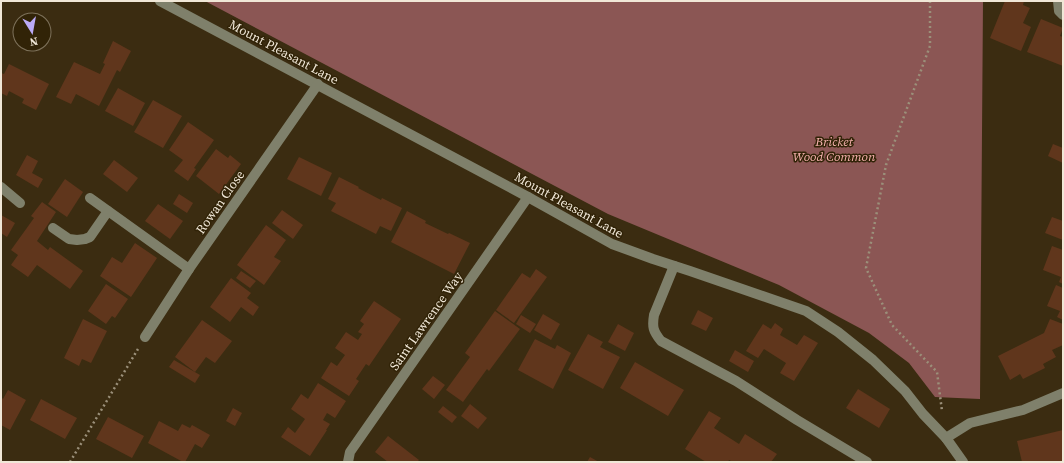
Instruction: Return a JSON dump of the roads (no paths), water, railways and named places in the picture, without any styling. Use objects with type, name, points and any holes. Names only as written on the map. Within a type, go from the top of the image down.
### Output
[{"type":"street","name":"Mount Pleasant Lane","points":[[160,1],[318,84],[612,244],[806,311],[838,332],[873,360],[905,391],[923,414],[946,438],[958,460]]},
{"type":"street","points":[[1058,1],[1059,11],[1063,15]]},
{"type":"street","name":"Rowan Close","points":[[145,337],[189,269],[318,84]]},
{"type":"street","points":[[1,187],[20,203]]},
{"type":"street","name":"Saint Lawrence Way","points":[[348,462],[350,452],[528,197]]},
{"type":"street","points":[[90,198],[189,269]]},
{"type":"street","points":[[52,228],[69,239],[84,239],[90,237],[108,211]]},
{"type":"street","points":[[674,266],[654,315],[654,333],[661,341],[736,381],[866,462]]},
{"type":"street","points":[[946,438],[970,423],[1023,410],[1063,393]]},
{"type":"park label","name":"Bricket Wood Common","points":[[834,148]]}]
